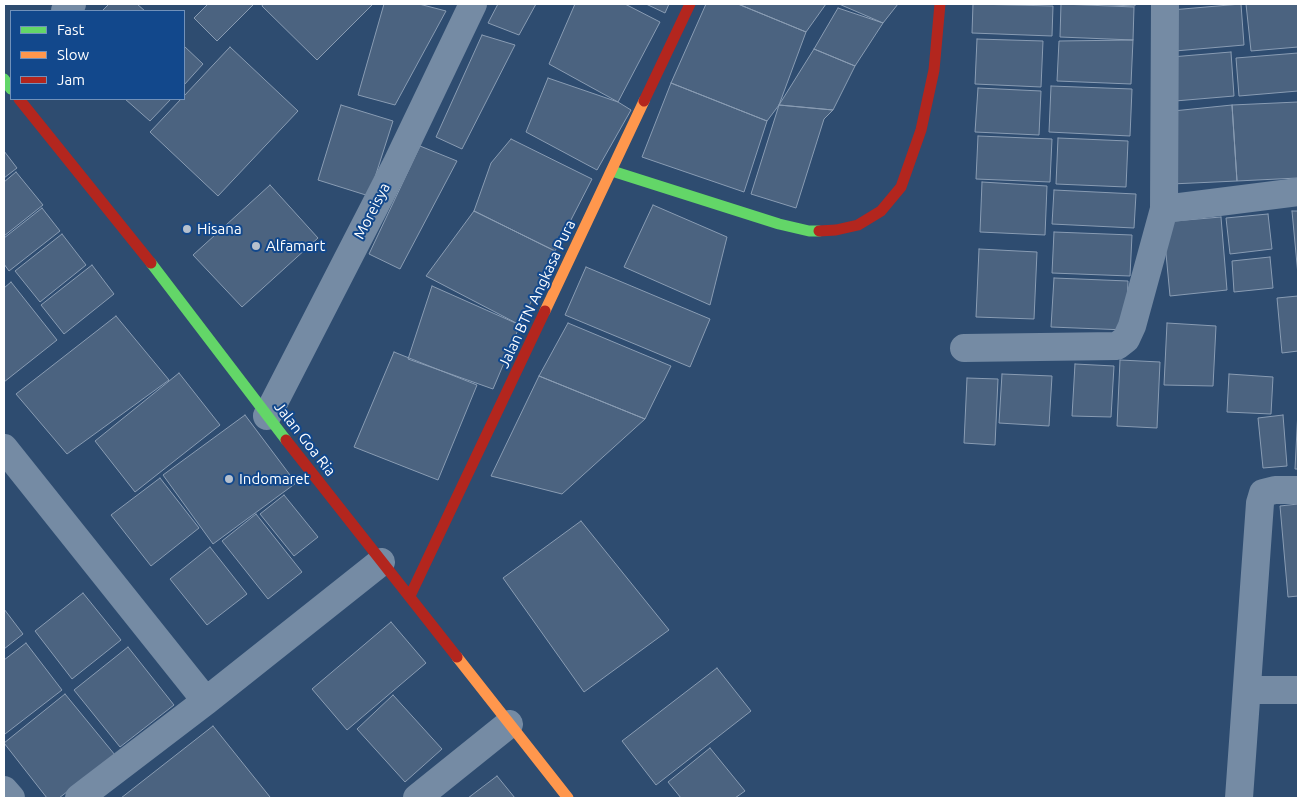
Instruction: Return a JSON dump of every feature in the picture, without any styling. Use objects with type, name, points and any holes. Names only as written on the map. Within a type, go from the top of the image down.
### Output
[{"type":"street","name":"Moreisya","points":[[267,416],[396,165],[473,4]]},
{"type":"street","name":"Jalan BTN Angkasa Pura","points":[[410,596],[690,4]]},
{"type":"street","points":[[612,172],[779,224],[809,231],[836,230],[858,225],[881,211],[901,187],[921,130],[934,70],[940,4]]},
{"type":"street","points":[[964,348],[1117,346],[1126,339],[1132,326],[1164,209],[1165,4]]},
{"type":"street","name":"Jalan Goa Ria","points":[[20,100],[155,268],[267,416],[568,798]]},
{"type":"street","points":[[1164,209],[1298,192]]},
{"type":"street","points":[[4,448],[206,701]]},
{"type":"street","points":[[1239,798],[1260,503],[1263,493],[1275,490],[1298,490]]},
{"type":"street","points":[[78,798],[206,701],[381,562]]},
{"type":"street","points":[[1247,690],[1298,690]]},
{"type":"street","points":[[417,798],[510,724]]},
{"type":"street","points":[[4,790],[10,798]]},
{"type":"building","points":[[109,4],[137,4],[144,10],[103,10]]},
{"type":"building","points":[[208,4],[254,4],[217,41],[194,18]]},
{"type":"building","points":[[263,4],[373,4],[317,60],[262,6]]},
{"type":"building","points":[[384,4],[419,4],[446,11],[395,105],[358,95]]},
{"type":"building","points":[[498,4],[536,4],[519,35],[488,23]]},
{"type":"building","points":[[575,4],[625,4],[660,22],[618,102],[549,64]]},
{"type":"building","points":[[646,4],[669,4],[665,13]]},
{"type":"building","points":[[706,4],[738,4],[806,32],[779,105],[767,121],[671,83]]},
{"type":"building","points":[[738,4],[826,4],[806,32]]},
{"type":"building","points":[[839,4],[898,4],[883,23]]},
{"type":"building","points":[[973,4],[1053,6],[1052,36],[972,33]]},
{"type":"building","points":[[1061,4],[1134,7],[1133,40],[1060,37]]},
{"type":"building","points":[[1088,4],[1135,4],[1135,6]]},
{"type":"building","points":[[1241,4],[1244,45],[1175,51],[1171,10]]},
{"type":"building","points":[[1246,4],[1298,4],[1298,47],[1251,51]]},
{"type":"building","points":[[838,8],[883,23],[855,66],[814,49]]},
{"type":"building","points":[[482,35],[515,45],[462,149],[436,137]]},
{"type":"building","points":[[977,39],[1043,41],[1041,87],[975,84]]},
{"type":"building","points":[[1133,40],[1131,84],[1057,81],[1059,41]]},
{"type":"building","points":[[185,47],[203,64],[185,84]]},
{"type":"building","points":[[230,47],[298,111],[218,196],[150,132],[180,100],[185,100],[185,95]]},
{"type":"building","points":[[814,49],[855,66],[833,110],[779,105]]},
{"type":"building","points":[[1231,52],[1234,96],[1175,101],[1171,57]]},
{"type":"building","points":[[1298,53],[1298,91],[1239,96],[1236,58]]},
{"type":"building","points":[[548,78],[618,102],[631,110],[597,170],[526,132]]},
{"type":"building","points":[[671,83],[767,121],[744,192],[642,157]]},
{"type":"building","points":[[1051,86],[1132,89],[1130,136],[1049,132]]},
{"type":"building","points":[[978,88],[1041,91],[1039,135],[975,132]]},
{"type":"building","points":[[126,100],[170,100],[150,121]]},
{"type":"building","points":[[1298,102],[1298,178],[1237,181],[1232,105]]},
{"type":"building","points":[[341,105],[393,121],[369,196],[318,180]]},
{"type":"building","points":[[779,105],[833,110],[824,119],[796,208],[751,194]]},
{"type":"building","points":[[1232,105],[1237,181],[1171,184],[1173,111]]},
{"type":"building","points":[[978,136],[1052,139],[1050,182],[976,179]]},
{"type":"building","points":[[1058,138],[1128,141],[1126,187],[1056,184]]},
{"type":"building","points":[[511,139],[592,179],[555,251],[474,211],[491,163]]},
{"type":"building","points":[[420,146],[457,161],[400,269],[369,254]]},
{"type":"building","points":[[4,151],[17,168],[4,178]]},
{"type":"building","points":[[16,172],[43,205],[4,236],[4,182]]},
{"type":"building","points":[[982,182],[1047,186],[1045,235],[980,232]]},
{"type":"building","name":"Alfamart","points":[[270,185],[318,238],[242,307],[193,255]]},
{"type":"building","points":[[1054,190],[1136,194],[1134,228],[1052,224]]},
{"type":"building","points":[[653,205],[727,237],[710,305],[624,267]]},
{"type":"building","points":[[42,208],[60,231],[9,271],[4,264],[4,238]]},
{"type":"building","points":[[474,211],[555,251],[520,325],[426,276]]},
{"type":"building","points":[[1292,211],[1298,211],[1298,275]]},
{"type":"building","points":[[1268,214],[1272,249],[1230,254],[1226,218]]},
{"type":"building","points":[[1221,217],[1227,290],[1170,296],[1163,222]]},
{"type":"building","points":[[1054,232],[1132,235],[1130,276],[1052,273]]},
{"type":"building","points":[[62,234],[86,265],[40,302],[15,271]]},
{"type":"building","points":[[979,249],[1037,252],[1034,319],[976,317]]},
{"type":"building","points":[[1270,257],[1273,288],[1234,292],[1232,261]]},
{"type":"building","points":[[92,265],[114,294],[64,334],[41,305]]},
{"type":"building","points":[[586,267],[710,319],[690,367],[565,315]]},
{"type":"building","points":[[1054,278],[1128,281],[1126,330],[1051,327]]},
{"type":"building","points":[[11,282],[57,340],[4,382],[4,288]]},
{"type":"building","points":[[432,286],[520,325],[493,389],[408,359]]},
{"type":"building","points":[[1298,296],[1298,351],[1282,353],[1277,298]]},
{"type":"building","points":[[116,316],[169,380],[67,454],[16,394]]},
{"type":"building","points":[[568,323],[671,366],[645,419],[539,376]]},
{"type":"building","points":[[1167,323],[1216,326],[1213,386],[1164,385]]},
{"type":"building","points":[[394,352],[477,385],[438,480],[354,447]]},
{"type":"building","points":[[1120,360],[1160,362],[1157,428],[1117,426]]},
{"type":"building","points":[[1075,364],[1114,366],[1111,417],[1072,416]]},
{"type":"building","points":[[179,373],[220,425],[135,492],[95,441]]},
{"type":"building","points":[[1002,374],[1052,376],[1049,426],[999,423]]},
{"type":"building","points":[[1229,374],[1273,377],[1271,414],[1227,412]]},
{"type":"building","points":[[539,376],[645,419],[562,494],[491,476]]},
{"type":"building","points":[[967,378],[998,379],[995,445],[964,443]]},
{"type":"building","points":[[1298,410],[1298,469],[1295,469]]},
{"type":"building","name":"Indomaret","points":[[245,415],[296,483],[213,544],[163,475]]},
{"type":"building","points":[[1283,415],[1287,466],[1263,468],[1258,418]]},
{"type":"building","points":[[160,478],[199,528],[151,566],[111,515]]},
{"type":"building","points":[[284,495],[318,537],[294,556],[260,514]]},
{"type":"building","points":[[1298,504],[1298,596],[1288,597],[1280,506]]},
{"type":"building","points":[[256,514],[302,572],[268,599],[222,541]]},
{"type":"building","points":[[581,521],[669,630],[584,692],[503,578]]},
{"type":"building","points":[[210,547],[247,594],[207,625],[170,579]]},
{"type":"building","points":[[83,593],[121,640],[72,679],[35,631]]},
{"type":"building","points":[[4,609],[23,634],[4,649]]},
{"type":"building","points":[[391,622],[426,663],[347,730],[312,689]]},
{"type":"building","points":[[26,643],[62,690],[5,734],[4,660]]},
{"type":"building","points":[[128,647],[174,705],[120,747],[74,690]]},
{"type":"building","points":[[717,668],[751,711],[656,785],[622,741]]},
{"type":"building","points":[[65,694],[115,755],[59,798],[47,798],[4,743]]},
{"type":"building","points":[[393,695],[442,749],[405,782],[357,729]]},
{"type":"building","points":[[213,726],[270,797],[121,798]]},
{"type":"building","points":[[710,748],[745,791],[735,798],[681,798],[668,782]]},
{"type":"building","points":[[497,776],[515,798],[468,798]]},
{"type":"traffic: fast","points":[[4,79],[10,88]]},
{"type":"traffic: fast","points":[[612,171],[779,224],[809,231],[819,231]]},
{"type":"traffic: fast","points":[[151,263],[286,440]]},
{"type":"traffic: slow","points":[[545,311],[644,101]]},
{"type":"traffic: slow","points":[[457,657],[568,798]]},
{"type":"traffic: jam","points":[[644,101],[690,4]]},
{"type":"traffic: jam","points":[[819,231],[836,230],[858,225],[881,211],[901,187],[921,130],[934,70],[940,4]]},
{"type":"traffic: jam","points":[[20,100],[151,263]]},
{"type":"traffic: jam","points":[[410,596],[545,311]]},
{"type":"traffic: jam","points":[[286,440],[457,657]]},
{"type":"place","name":"Hisana","points":[[187,229]]},
{"type":"place","name":"Alfamart","points":[[256,246]]},
{"type":"place","name":"Indomaret","points":[[229,479]]}]
